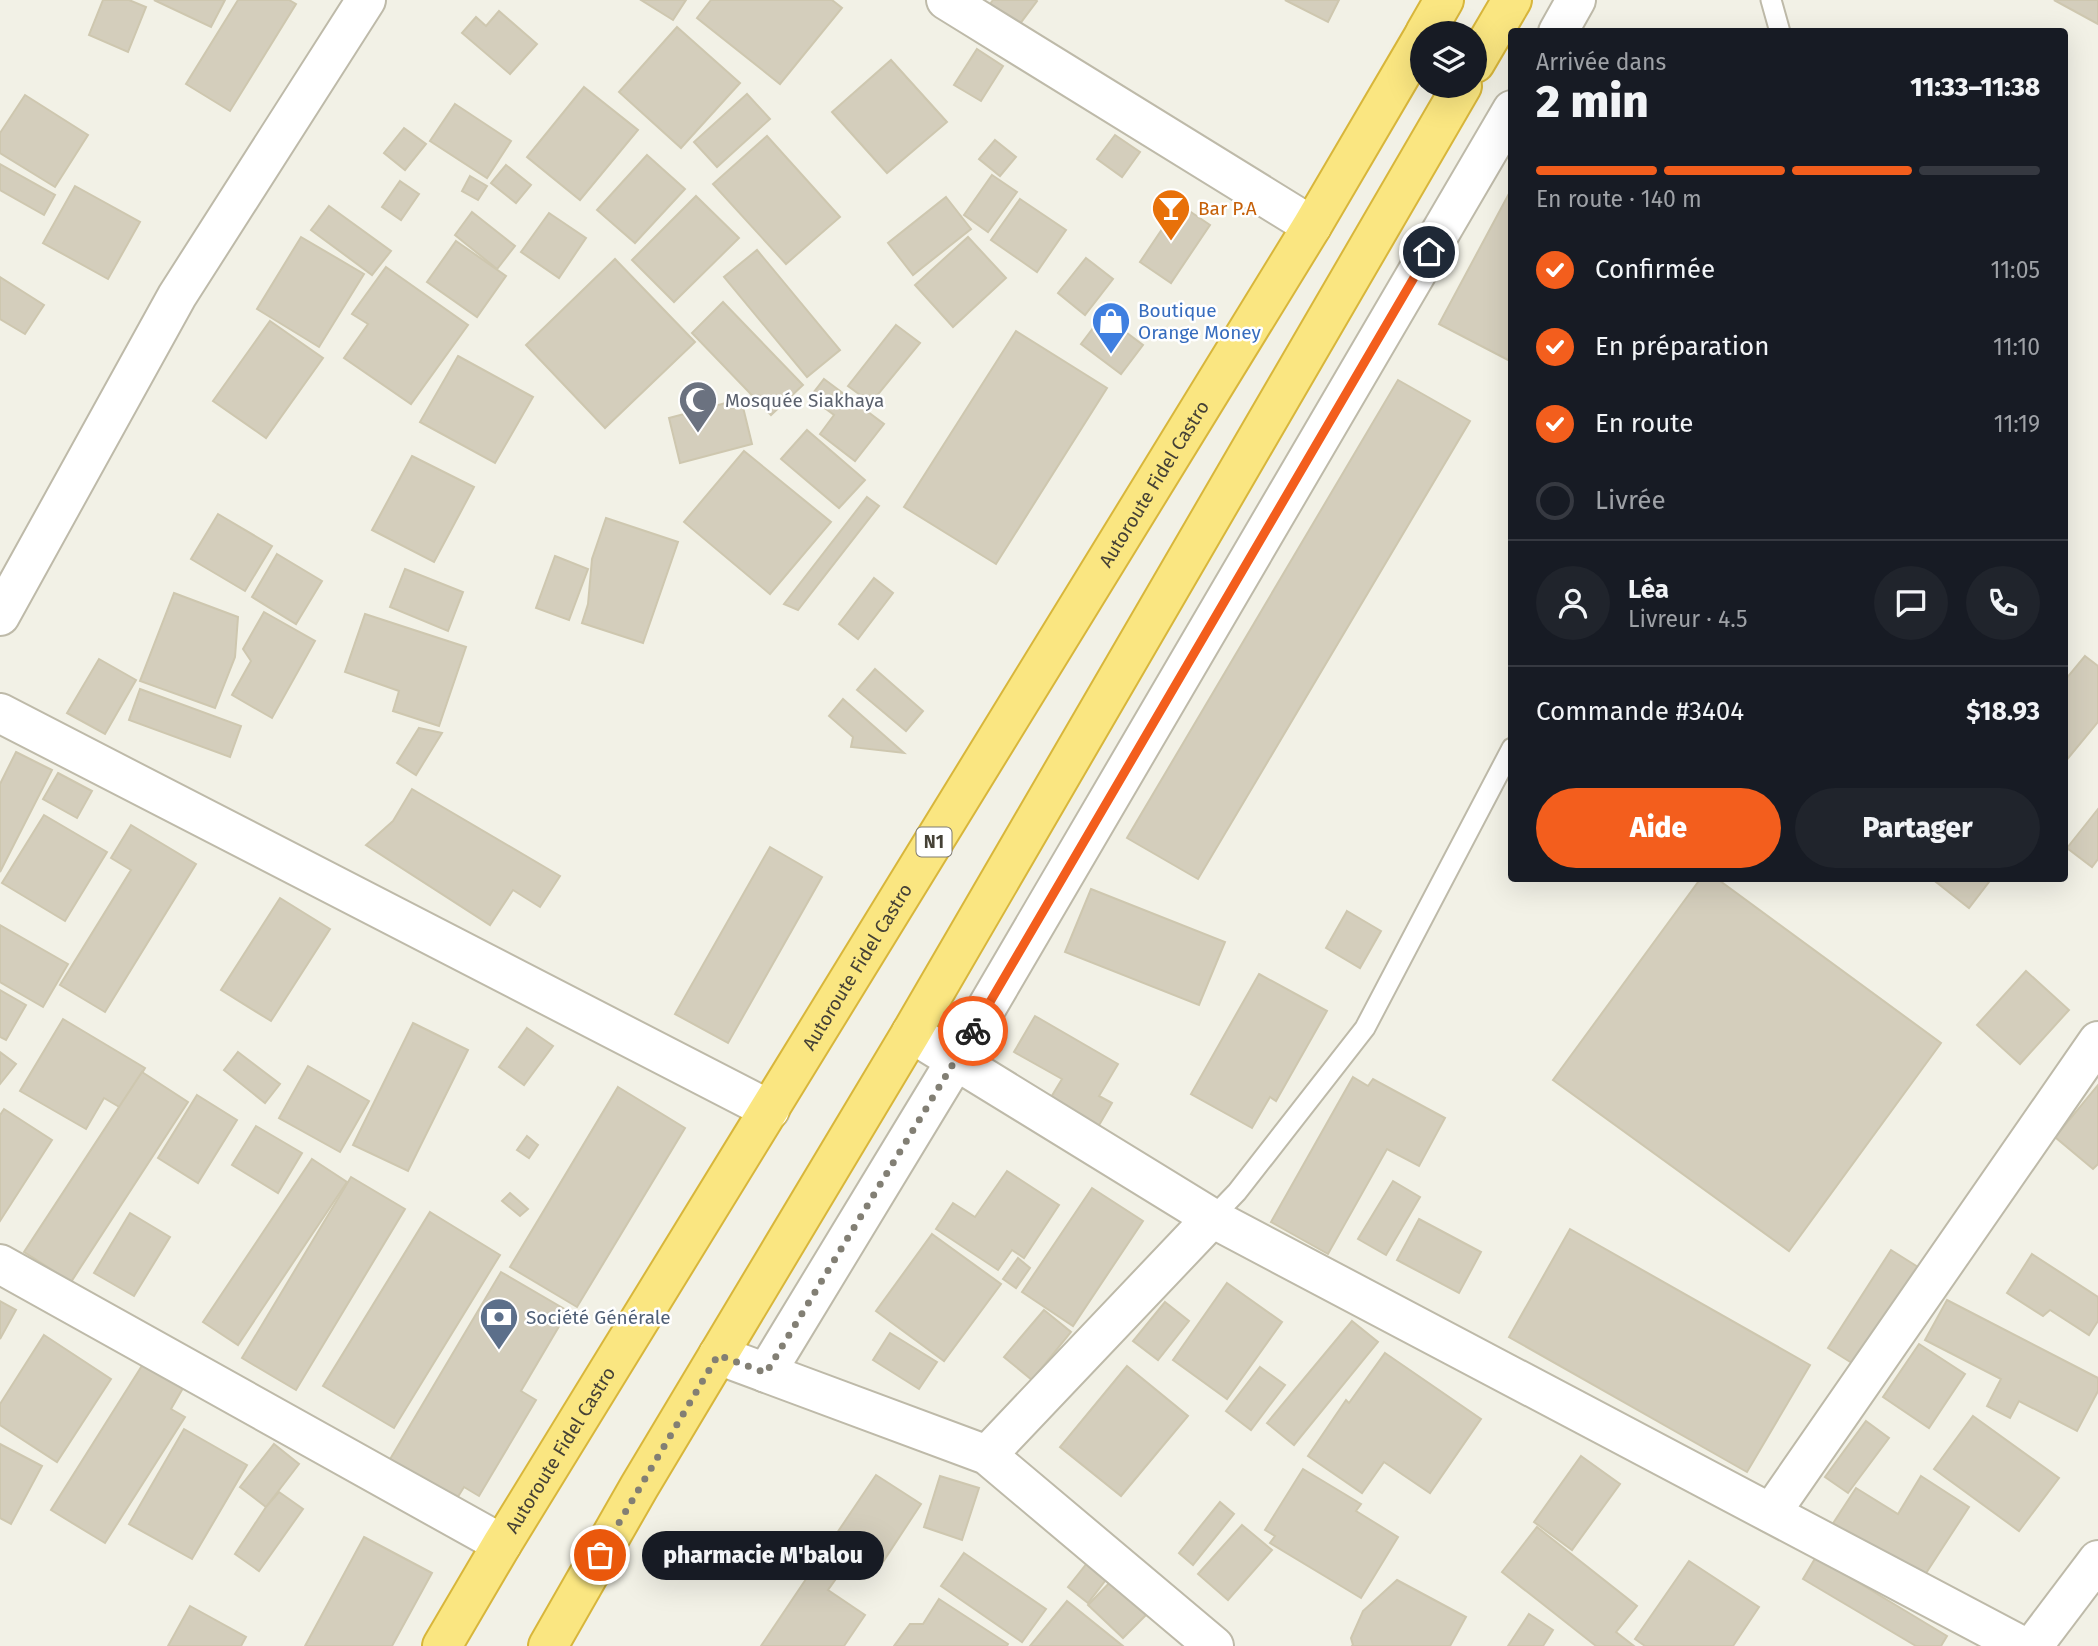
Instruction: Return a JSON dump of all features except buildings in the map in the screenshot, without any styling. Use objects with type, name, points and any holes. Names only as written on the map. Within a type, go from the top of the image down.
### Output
[{"type":"highway","name":"Autoroute Fidel Castro","points":[[1432,21],[1444,0]]},
{"type":"highway","points":[[1487,43],[1512,0]]},
{"type":"highway","name":"Autoroute Fidel Castro","points":[[442,1646],[502,1544],[1312,226],[1410,59]]},
{"type":"highway","points":[[548,1646],[911,1033],[1455,98]]},
{"type":"street","points":[[0,615],[177,296],[366,0]]},
{"type":"street","points":[[946,0],[1312,226]]},
{"type":"street","points":[[1560,28],[1576,0]]},
{"type":"street","points":[[766,1373],[956,1060],[1508,117]]},
{"type":"street","points":[[0,713],[770,1110]]},
{"type":"street","points":[[911,1033],[1212,1218],[2022,1646]]},
{"type":"street","points":[[1771,1513],[2098,1041]]},
{"type":"street","points":[[987,1455],[1212,1218]]},
{"type":"street","points":[[0,1264],[502,1544]]},
{"type":"street","points":[[718,1355],[987,1455],[1214,1646]]},
{"type":"street","points":[[2033,1646],[2098,1560]]},
{"type":"lane","points":[[1771,0],[1779,28]]},
{"type":"lane","points":[[1212,1218],[1237,1192],[1365,1028],[1508,756]]},
{"type":"way so far","points":[[600,1555],[718,1355],[766,1373],[973,1031]]},
{"type":"place","name":"Bar P.A","points":[[1171,242]]},
{"type":"place","name":"Boutique Orange Money","points":[[1111,355]]},
{"type":"place","name":"Mosquée Siakhaya","points":[[698,434]]},
{"type":"place","name":"Société Générale","points":[[499,1351]]},
{"type":"place","name":"pharmacie M'balou","points":[[600,1555]]},
{"type":"route","points":[[973,1031],[1429,252]]}]
